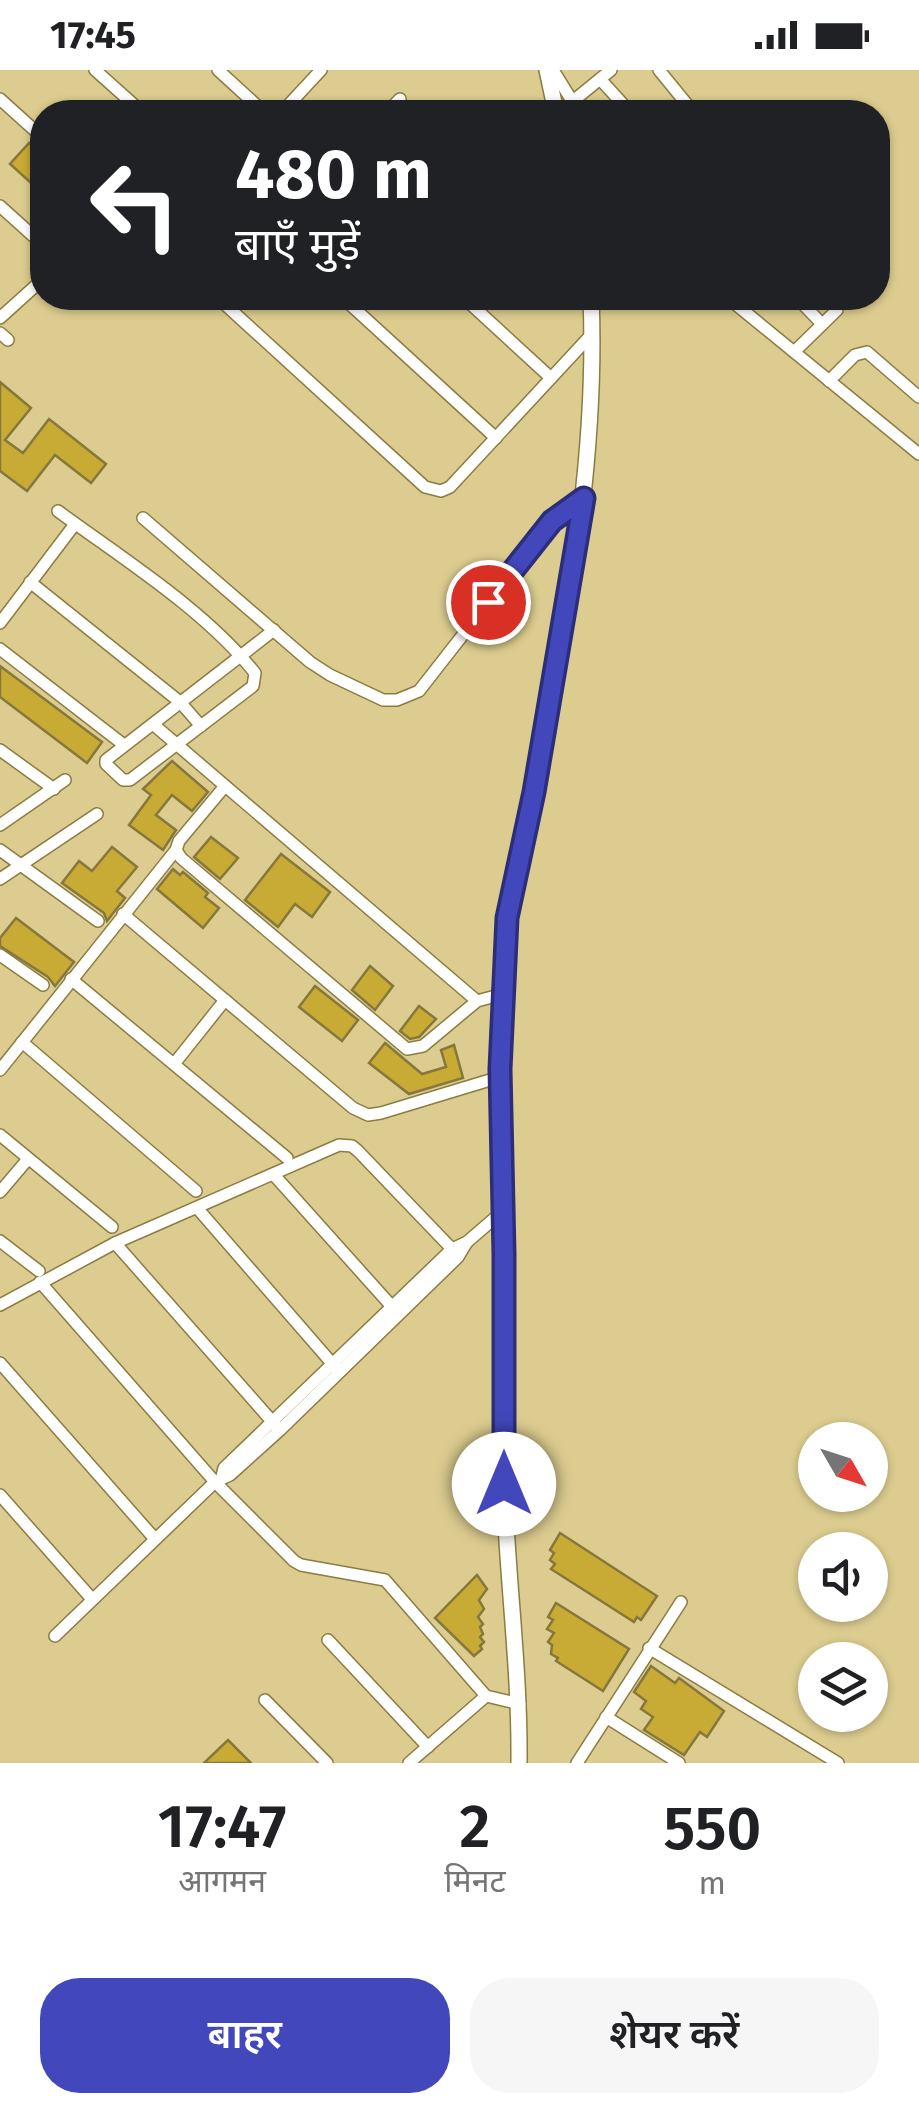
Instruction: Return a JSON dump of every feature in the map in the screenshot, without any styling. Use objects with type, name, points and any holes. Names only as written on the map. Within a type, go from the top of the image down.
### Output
[{"type":"street","points":[[96,70],[129,100]]},
{"type":"street","points":[[218,70],[251,100]]},
{"type":"street","points":[[293,100],[321,70]]},
{"type":"street","points":[[550,70],[571,100]]},
{"type":"street","points":[[550,70],[554,100]]},
{"type":"street","points":[[582,100],[611,70]]},
{"type":"street","points":[[659,70],[683,100]]},
{"type":"street","points":[[600,79],[619,100]]},
{"type":"street","points":[[0,98],[30,127]]},
{"type":"street","points":[[0,206],[30,233]]},
{"type":"street","points":[[0,318],[30,291]]},
{"type":"street","points":[[231,310],[425,487],[441,491],[450,487],[591,336]]},
{"type":"street","points":[[356,310],[496,438]]},
{"type":"street","points":[[477,310],[551,378]]},
{"type":"street","points":[[519,1763],[520,1704],[504,1484],[500,1077],[503,994],[508,906],[534,792],[584,498],[590,310]]},
{"type":"street","points":[[743,310],[919,454]]},
{"type":"street","points":[[809,310],[822,324]]},
{"type":"street","points":[[794,352],[836,310]]},
{"type":"street","points":[[830,381],[855,355],[867,352],[919,398]]},
{"type":"street","points":[[143,518],[310,662],[383,700],[411,697],[425,684],[552,521],[584,498]]},
{"type":"street","points":[[58,512],[172,596],[240,655],[255,673],[252,686],[126,781],[105,762],[124,745],[154,725],[180,702],[240,655],[274,630]]},
{"type":"street","points":[[0,623],[76,524]]},
{"type":"street","points":[[30,582],[180,702],[201,726]]},
{"type":"street","points":[[0,648],[124,745]]},
{"type":"street","points":[[154,725],[477,1001]]},
{"type":"street","points":[[0,750],[59,785],[0,825]]},
{"type":"street","points":[[0,1070],[225,786]]},
{"type":"street","points":[[0,879],[97,814]]},
{"type":"street","points":[[0,850],[98,921]]},
{"type":"street","points":[[176,850],[407,1049],[423,1046],[477,1001],[503,994]]},
{"type":"street","points":[[122,914],[353,1108],[368,1115],[427,1102],[500,1077]]},
{"type":"street","points":[[0,955],[43,985]]},
{"type":"street","points":[[71,979],[287,1158]]},
{"type":"street","points":[[174,1064],[225,1000]]},
{"type":"street","points":[[22,1042],[196,1191]]},
{"type":"street","points":[[0,1136],[112,1227]]},
{"type":"street","points":[[0,1305],[39,1277],[340,1145],[352,1146],[452,1249]]},
{"type":"street","points":[[0,1192],[28,1159]]},
{"type":"street","points":[[274,1175],[396,1311]]},
{"type":"street","points":[[198,1209],[337,1368]]},
{"type":"street","points":[[396,1311],[452,1249],[467,1242],[503,1212]]},
{"type":"street","points":[[0,1241],[39,1277],[301,1565],[385,1580],[486,1696],[520,1704]]},
{"type":"street","points":[[55,1636],[219,1479],[224,1468],[276,1426],[458,1257],[467,1242]]},
{"type":"street","points":[[116,1243],[276,1426]]},
{"type":"street","points":[[0,1363],[155,1539]]},
{"type":"street","points":[[0,1495],[92,1600]]},
{"type":"street","points":[[577,1763],[680,1602]]},
{"type":"street","points":[[328,1640],[428,1747]]},
{"type":"street","points":[[649,1648],[838,1763]]},
{"type":"street","points":[[410,1763],[486,1696]]},
{"type":"street","points":[[265,1700],[328,1763]]},
{"type":"street","points":[[606,1717],[680,1763]]},
{"type":"building","points":[[29,143],[30,144],[30,182],[10,164]]},
{"type":"building","points":[[0,382],[31,408],[5,440],[23,453],[49,419],[106,464],[91,483],[55,455],[27,491],[0,471]]},
{"type":"building","points":[[0,666],[102,742],[87,763],[0,697]]},
{"type":"building","points":[[172,761],[208,792],[192,811],[172,795],[156,815],[176,830],[163,850],[129,825],[151,795],[143,789]]},
{"type":"building","points":[[211,837],[238,858],[220,879],[194,857]]},
{"type":"building","points":[[112,847],[137,867],[117,891],[125,898],[107,921],[104,913],[62,883],[79,861],[92,871]]},
{"type":"building","points":[[281,854],[330,892],[312,917],[295,904],[278,927],[245,900]]},
{"type":"building","points":[[173,869],[180,875],[183,872],[208,893],[205,897],[219,908],[203,928],[157,889]]},
{"type":"building","points":[[16,918],[74,962],[55,986],[48,977],[0,946],[0,938]]},
{"type":"building","points":[[370,966],[393,986],[375,1010],[352,990]]},
{"type":"building","points":[[315,986],[358,1020],[342,1041],[299,1007]]},
{"type":"building","points":[[419,1006],[436,1019],[419,1037],[410,1039],[400,1031]]},
{"type":"building","points":[[385,1043],[422,1074],[446,1067],[441,1050],[454,1045],[463,1078],[409,1094],[369,1063]]},
{"type":"building","points":[[560,1533],[657,1596],[641,1620],[637,1617],[634,1622],[551,1569],[555,1564],[550,1560],[554,1553],[550,1550]]},
{"type":"building","points":[[477,1575],[487,1589],[479,1600],[484,1609],[478,1617],[483,1624],[480,1637],[484,1642],[474,1656],[435,1618]]},
{"type":"building","points":[[556,1603],[629,1649],[603,1691],[551,1654],[552,1645],[548,1642],[554,1633],[547,1629],[553,1620],[548,1617]]},
{"type":"building","points":[[651,1666],[675,1683],[679,1678],[724,1711],[707,1737],[700,1732],[684,1755],[644,1730],[653,1717],[641,1709],[646,1701],[634,1692]]},
{"type":"building","points":[[228,1740],[251,1763],[204,1763]]},
{"type":"route","points":[[488,602],[552,521],[584,498],[534,792],[507,918],[500,1069],[504,1484]]}]
